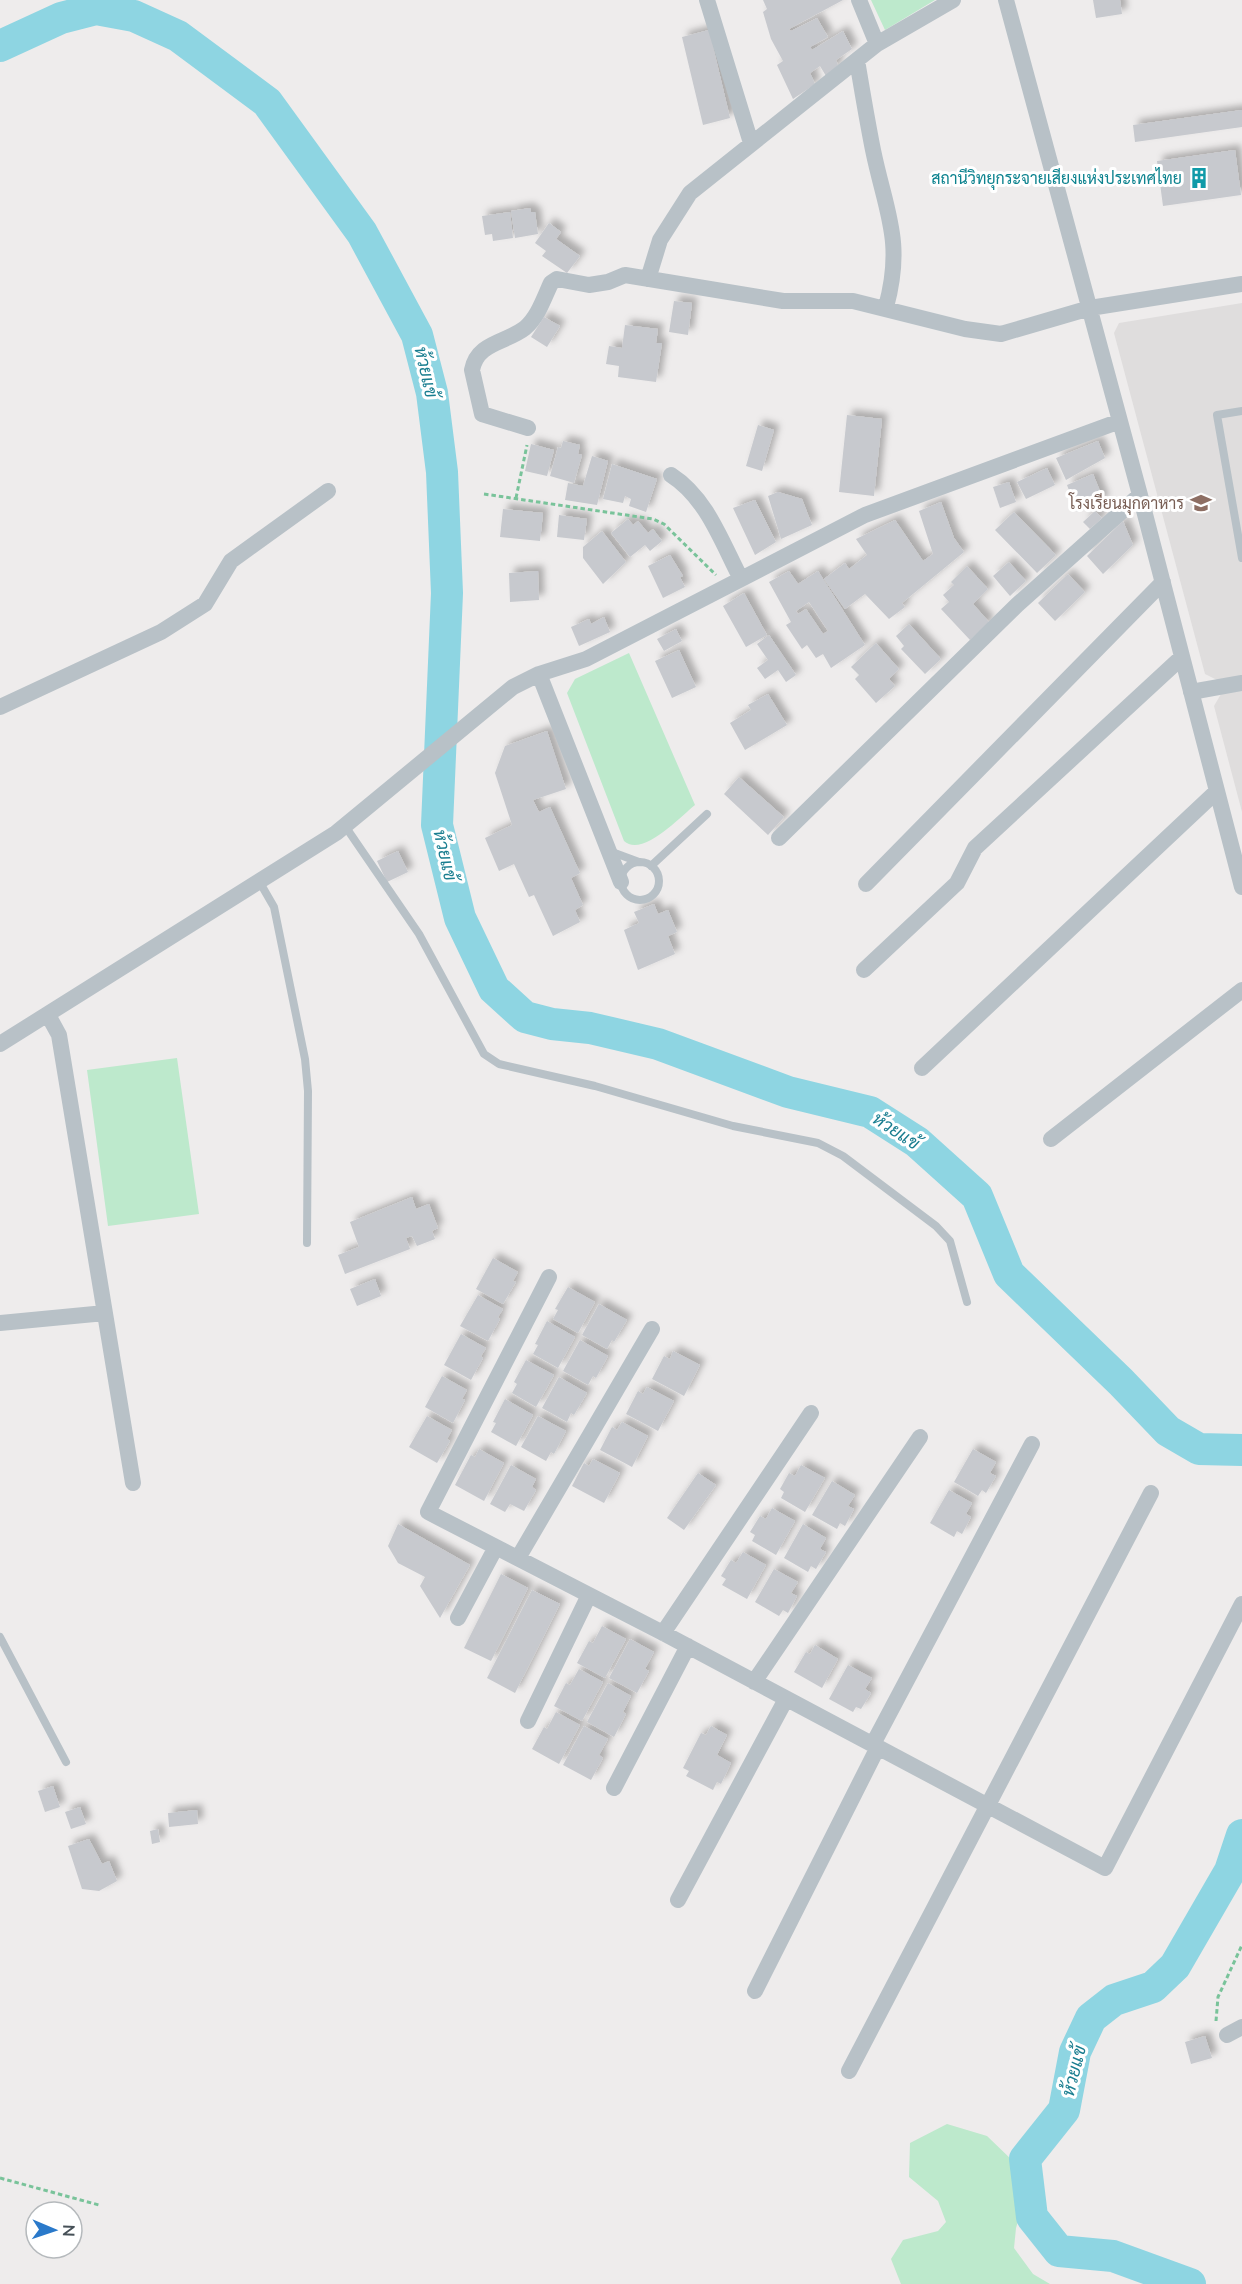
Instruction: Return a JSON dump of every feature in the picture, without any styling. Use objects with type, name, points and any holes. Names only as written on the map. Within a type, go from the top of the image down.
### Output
[{"type":"street","points":[[707,0],[751,143]]},
{"type":"street","points":[[859,0],[877,44]]},
{"type":"street","points":[[648,279],[660,240],[690,193],[877,44],[953,0]]},
{"type":"street","points":[[1006,0],[1140,495],[1242,887]]},
{"type":"street","points":[[857,60],[873,152],[895,245],[892,285],[886,307]]},
{"type":"street","points":[[528,429],[482,414],[472,370],[477,355],[483,349],[517,333],[531,322],[554,280],[590,285],[608,282],[625,275],[783,301],[853,301],[886,307],[965,329],[1001,334],[1090,308],[1242,284]]},
{"type":"street","points":[[0,1044],[260,882],[345,826],[513,687],[539,674],[586,659],[865,515],[1120,421]]},
{"type":"street","points":[[671,475],[687,485],[699,499],[741,579]]},
{"type":"street","points":[[0,707],[161,632],[205,603],[231,561],[328,491]]},
{"type":"street","points":[[779,838],[1017,604],[1140,495]]},
{"type":"street","points":[[866,884],[1163,582]]},
{"type":"street","points":[[864,970],[957,883],[975,848],[1182,657]]},
{"type":"street","points":[[539,674],[621,882]]},
{"type":"street","points":[[1191,692],[1242,683]]},
{"type":"street","points":[[922,1068],[1217,791]]},
{"type":"street","points":[[1050,1139],[1242,990]]},
{"type":"street","points":[[48,1015],[59,1035],[133,1483]]},
{"type":"street","points":[[549,1277],[428,1512],[688,1646],[1105,1868],[1242,1604]]},
{"type":"street","points":[[0,1323],[105,1313]]},
{"type":"street","points":[[518,1558],[652,1329]]},
{"type":"street","points":[[663,1634],[811,1413]]},
{"type":"street","points":[[754,1682],[920,1437]]},
{"type":"street","points":[[755,1991],[875,1746],[1032,1444]]},
{"type":"street","points":[[849,2071],[1151,1494]]},
{"type":"street","points":[[458,1618],[496,1547]]},
{"type":"street","points":[[528,1721],[589,1595]]},
{"type":"street","points":[[614,1788],[688,1646]]},
{"type":"street","points":[[678,1900],[786,1699]]},
{"type":"lane","points":[[1242,411],[1217,415],[1242,558]]},
{"type":"lane","points":[[651,866],[707,814]]},
{"type":"lane","points":[[345,826],[418,934],[484,1054],[499,1064],[595,1086],[733,1126],[818,1143],[843,1156],[936,1226],[950,1241],[967,1302]]},
{"type":"lane","points":[[608,849],[616,855],[639,862],[651,866],[659,881],[650,898],[631,898],[622,889],[621,882],[628,866],[639,862]]},
{"type":"lane","points":[[260,882],[274,907],[305,1059],[308,1091],[307,1243]]},
{"type":"lane","points":[[0,1637],[66,1762]]},
{"type":"path","points":[[516,498],[530,436],[528,429]]},
{"type":"path","points":[[484,494],[653,519],[664,524],[717,575],[725,588]]},
{"type":"path","points":[[1234,2031],[1216,2021],[1218,1997],[1242,1945]]},
{"type":"path","points":[[0,2178],[99,2205]]},
{"type":"shaded area","name":"โรงเรียนมุกดาหาร","points":[[1242,303],[1242,812],[1214,706],[1221,694],[1217,680],[1205,674],[1114,333],[1119,323]]},
{"type":"green space","points":[[871,0],[935,0],[885,30]]},
{"type":"green space","points":[[629,653],[695,805],[661,834],[641,844],[632,845],[624,841],[567,693],[575,679]]},
{"type":"green space","points":[[177,1058],[199,1214],[108,1226],[87,1070]]},
{"type":"green space","points":[[947,2124],[987,2136],[1014,2162],[1021,2211],[1014,2248],[1033,2274],[1050,2284],[901,2284],[891,2259],[903,2240],[938,2231],[946,2222],[938,2201],[909,2177],[910,2143]]},
{"type":"building","points":[[763,0],[843,0],[789,29],[791,31],[817,18],[828,37],[810,47],[812,50],[843,31],[852,49],[836,60],[838,65],[826,76],[820,66],[810,73],[815,84],[793,99],[777,65],[783,61],[771,39],[763,12],[767,9]]},
{"type":"building","points":[[1093,0],[1120,0],[1122,14],[1096,18]]},
{"type":"building","points":[[709,30],[730,118],[703,125],[682,37]]},
{"type":"building","points":[[1242,110],[1242,127],[1135,142],[1133,125]]},
{"type":"building","name":"สถานีวิทยุกระจายเสียงแห่งประเทศไทย","points":[[1235,150],[1241,195],[1163,206],[1157,161]]},
{"type":"building","points":[[530,208],[531,212],[535,212],[538,234],[515,238],[511,211]]},
{"type":"building","points":[[510,212],[513,238],[493,241],[492,234],[485,235],[482,216]]},
{"type":"building","points":[[549,223],[561,232],[556,239],[580,256],[567,273],[542,256],[546,251],[535,243]]},
{"type":"building","points":[[674,301],[692,303],[688,335],[669,332]]},
{"type":"building","points":[[544,317],[560,326],[547,347],[531,337]]},
{"type":"building","points":[[625,325],[658,329],[656,343],[662,343],[656,382],[618,377],[619,366],[606,364],[609,346],[622,348]]},
{"type":"building","points":[[847,415],[882,419],[874,496],[839,492]]},
{"type":"building","points":[[758,425],[774,430],[762,471],[746,466]]},
{"type":"building","points":[[563,441],[580,445],[578,454],[582,455],[574,483],[550,476],[558,447],[561,448]]},
{"type":"building","points":[[1098,441],[1105,458],[1066,480],[1056,458]]},
{"type":"building","points":[[531,444],[554,450],[547,476],[525,471]]},
{"type":"building","points":[[592,456],[608,461],[597,505],[565,500],[568,483],[583,486]]},
{"type":"building","points":[[612,464],[657,479],[646,512],[629,506],[631,499],[625,496],[623,503],[603,499]]},
{"type":"building","points":[[1047,468],[1055,485],[1026,499],[1017,482]]},
{"type":"building","points":[[1093,474],[1104,501],[1077,512],[1067,485]]},
{"type":"building","points":[[1009,482],[1016,502],[1000,508],[993,487]]},
{"type":"building","points":[[778,492],[802,499],[812,525],[781,539],[768,496]]},
{"type":"building","points":[[755,500],[776,542],[755,555],[733,508]]},
{"type":"building","points":[[941,502],[954,538],[964,552],[902,603],[905,607],[889,619],[865,594],[845,609],[824,579],[845,563],[849,569],[867,555],[856,539],[895,520],[923,561],[933,554],[919,511]]},
{"type":"building","points":[[503,509],[543,513],[540,541],[500,537]]},
{"type":"building","points":[[1095,511],[1102,518],[1090,529],[1083,522]]},
{"type":"building","points":[[1014,512],[1056,555],[1037,573],[995,530]]},
{"type":"building","points":[[559,515],[587,519],[584,540],[557,537]]},
{"type":"building","points":[[628,519],[633,525],[638,521],[648,533],[653,529],[662,541],[650,551],[645,545],[630,557],[611,533]]},
{"type":"building","points":[[1123,521],[1133,545],[1103,574],[1087,556]]},
{"type":"building","points":[[602,531],[626,562],[603,584],[583,558],[583,547]]},
{"type":"building","points":[[670,555],[683,576],[680,577],[685,587],[663,598],[648,566]]},
{"type":"building","points":[[1009,562],[1026,581],[1010,596],[993,576]]},
{"type":"building","points":[[967,566],[988,589],[973,604],[989,622],[970,640],[941,609],[949,602],[943,595],[954,585],[951,582]]},
{"type":"building","points":[[538,571],[539,600],[510,602],[509,573]]},
{"type":"building","points":[[789,571],[798,584],[818,571],[865,645],[831,668],[823,654],[816,658],[807,645],[802,649],[786,625],[791,622],[769,582]],"holes":[[[809,602],[828,631],[823,634],[806,609],[798,614],[796,611]]]},
{"type":"building","points":[[1068,574],[1085,592],[1055,621],[1038,603]]},
{"type":"building","points":[[744,593],[767,635],[746,647],[723,606]]},
{"type":"building","points":[[604,617],[610,632],[579,646],[571,627],[589,619],[591,624]]},
{"type":"building","points":[[909,624],[941,659],[925,674],[901,649],[904,646],[896,636]]},
{"type":"building","points":[[676,629],[682,641],[664,651],[657,639]]},
{"type":"building","points":[[769,635],[796,675],[786,682],[778,670],[765,679],[757,668],[768,660],[757,644]]},
{"type":"building","points":[[876,643],[899,669],[889,679],[895,686],[876,703],[855,679],[859,675],[851,667]]},
{"type":"building","points":[[679,650],[696,687],[672,698],[655,661]]},
{"type":"building","points":[[768,694],[787,725],[745,750],[730,723],[751,710],[748,705]]},
{"type":"building","points":[[547,731],[566,789],[533,800],[539,812],[550,807],[580,873],[571,878],[583,905],[575,910],[580,922],[553,936],[534,895],[529,897],[514,864],[499,871],[485,838],[512,825],[495,773],[505,746]]},
{"type":"building","points":[[739,777],[784,817],[768,835],[724,794]]},
{"type":"building","points":[[398,851],[408,872],[387,882],[377,861]]},
{"type":"building","points":[[654,904],[658,914],[668,910],[677,932],[668,936],[675,954],[638,970],[624,930],[639,923],[634,912]]},
{"type":"building","points":[[412,1197],[416,1209],[429,1204],[438,1228],[432,1231],[435,1239],[417,1246],[412,1236],[406,1238],[410,1249],[345,1274],[338,1255],[359,1247],[350,1222]]},
{"type":"building","points":[[493,1258],[518,1272],[513,1281],[516,1282],[503,1304],[476,1289]]},
{"type":"building","points":[[375,1279],[381,1296],[357,1306],[350,1289]]},
{"type":"building","points":[[568,1287],[595,1302],[578,1333],[553,1319],[558,1310],[555,1309]]},
{"type":"building","points":[[478,1295],[503,1309],[488,1341],[460,1326]]},
{"type":"building","points":[[599,1304],[627,1320],[607,1349],[582,1335]]},
{"type":"building","points":[[547,1321],[575,1337],[558,1368],[533,1354],[538,1345],[535,1344]]},
{"type":"building","points":[[461,1334],[486,1348],[471,1380],[444,1365]]},
{"type":"building","points":[[580,1340],[608,1356],[596,1378],[593,1376],[588,1385],[563,1371]]},
{"type":"building","points":[[673,1351],[700,1365],[684,1396],[652,1379],[664,1356],[670,1359]]},
{"type":"building","points":[[526,1360],[554,1375],[536,1407],[512,1393],[517,1384],[514,1382]]},
{"type":"building","points":[[442,1376],[467,1390],[462,1399],[465,1400],[453,1423],[425,1407]]},
{"type":"building","points":[[559,1377],[587,1393],[574,1415],[571,1413],[567,1422],[542,1408]]},
{"type":"building","points":[[647,1387],[674,1401],[658,1431],[626,1414],[638,1391],[643,1394]]},
{"type":"building","points":[[505,1399],[533,1415],[516,1446],[491,1432],[496,1423],[493,1422]]},
{"type":"building","points":[[427,1416],[452,1430],[447,1439],[450,1441],[437,1463],[409,1447]]},
{"type":"building","points":[[538,1416],[566,1431],[554,1454],[551,1452],[546,1461],[521,1447]]},
{"type":"building","points":[[622,1422],[648,1436],[632,1467],[600,1450],[612,1427],[617,1430]]},
{"type":"building","points":[[479,1449],[504,1463],[484,1501],[455,1485],[471,1455],[475,1457]]},
{"type":"building","points":[[973,1449],[996,1462],[990,1473],[996,1476],[986,1493],[982,1490],[978,1496],[954,1482]]},
{"type":"building","points":[[593,1459],[620,1473],[604,1503],[572,1486],[584,1463],[589,1466]]},
{"type":"building","points":[[511,1465],[536,1479],[532,1487],[536,1490],[524,1511],[510,1504],[505,1512],[490,1504]]},
{"type":"building","points":[[801,1465],[825,1478],[805,1512],[781,1498],[784,1492],[780,1489],[789,1473],[795,1476]]},
{"type":"building","points":[[698,1473],[716,1485],[684,1530],[667,1518]]},
{"type":"building","points":[[832,1481],[855,1495],[848,1506],[854,1509],[845,1526],[840,1523],[837,1529],[812,1515]]},
{"type":"building","points":[[949,1490],[972,1503],[966,1514],[971,1517],[962,1534],[957,1531],[954,1537],[930,1523]]},
{"type":"building","points":[[772,1508],[795,1521],[776,1555],[752,1541],[755,1535],[750,1532],[760,1516],[766,1519]]},
{"type":"building","points":[[398,1524],[470,1565],[440,1618],[420,1586],[425,1577],[398,1563],[388,1546]]},
{"type":"building","points":[[803,1524],[826,1538],[820,1549],[826,1552],[816,1569],[811,1566],[808,1572],[784,1558]]},
{"type":"building","points":[[743,1552],[766,1565],[747,1599],[722,1585],[726,1579],[721,1576],[731,1560],[736,1563]]},
{"type":"building","points":[[774,1569],[798,1582],[791,1593],[797,1596],[788,1613],[783,1610],[779,1616],[755,1602]]},
{"type":"building","points":[[501,1574],[528,1588],[491,1661],[464,1648]]},
{"type":"building","points":[[532,1590],[560,1604],[515,1693],[487,1678]]},
{"type":"building","points":[[602,1626],[626,1639],[605,1678],[577,1663],[589,1641],[593,1643]]},
{"type":"building","points":[[630,1639],[654,1652],[645,1669],[649,1671],[637,1693],[609,1678]]},
{"type":"building","points":[[815,1645],[838,1659],[822,1688],[794,1672],[806,1652],[810,1654]]},
{"type":"building","points":[[848,1665],[872,1678],[865,1689],[871,1693],[861,1709],[856,1707],[853,1712],[829,1699]]},
{"type":"building","points":[[579,1669],[603,1682],[582,1721],[554,1706],[566,1683],[570,1685]]},
{"type":"building","points":[[608,1683],[631,1696],[623,1712],[626,1714],[614,1737],[587,1722]]},
{"type":"building","points":[[556,1712],[580,1725],[559,1764],[532,1749],[544,1727],[547,1729]]},
{"type":"building","points":[[584,1726],[608,1739],[599,1755],[603,1758],[591,1780],[563,1765]]},
{"type":"building","points":[[711,1726],[727,1735],[717,1755],[731,1763],[721,1784],[717,1782],[713,1790],[686,1776],[689,1771],[683,1768],[701,1733],[706,1735]]},
{"type":"building","points":[[53,1786],[60,1807],[45,1812],[38,1791]]},
{"type":"building","points":[[80,1807],[86,1824],[71,1829],[65,1812]]},
{"type":"building","points":[[197,1810],[198,1824],[169,1827],[168,1813]]},
{"type":"building","points":[[158,1829],[160,1842],[152,1844],[150,1831]]},
{"type":"building","points":[[89,1839],[102,1864],[109,1861],[117,1881],[99,1891],[82,1889],[68,1846]]},
{"type":"building","points":[[1205,2036],[1212,2058],[1191,2064],[1185,2042]]},
{"type":"waterway","name":"ห้วยแข้","points":[[0,46],[61,18],[96,9],[134,16],[178,36],[267,102],[362,233],[417,335],[432,393],[442,472],[447,593],[437,825],[460,918],[494,989],[525,1017],[552,1024],[590,1028],[658,1044],[788,1092],[870,1112],[917,1142],[977,1196],[1009,1274],[1121,1382],[1168,1431],[1199,1449],[1242,1450]]},
{"type":"waterway","name":"ห้วยแข้","points":[[1190,2284],[1113,2256],[1059,2251],[1032,2217],[1025,2159],[1064,2110],[1075,2052],[1091,2018],[1114,2000],[1153,1987],[1175,1966],[1230,1871],[1242,1835]]},
{"type":"place","name":"สถานีวิทยุกระจายเสียงแห่งประเทศไทย","points":[[1199,178]]},
{"type":"place","name":"โรงเรียนมุกดาหาร","points":[[1201,503]]}]
